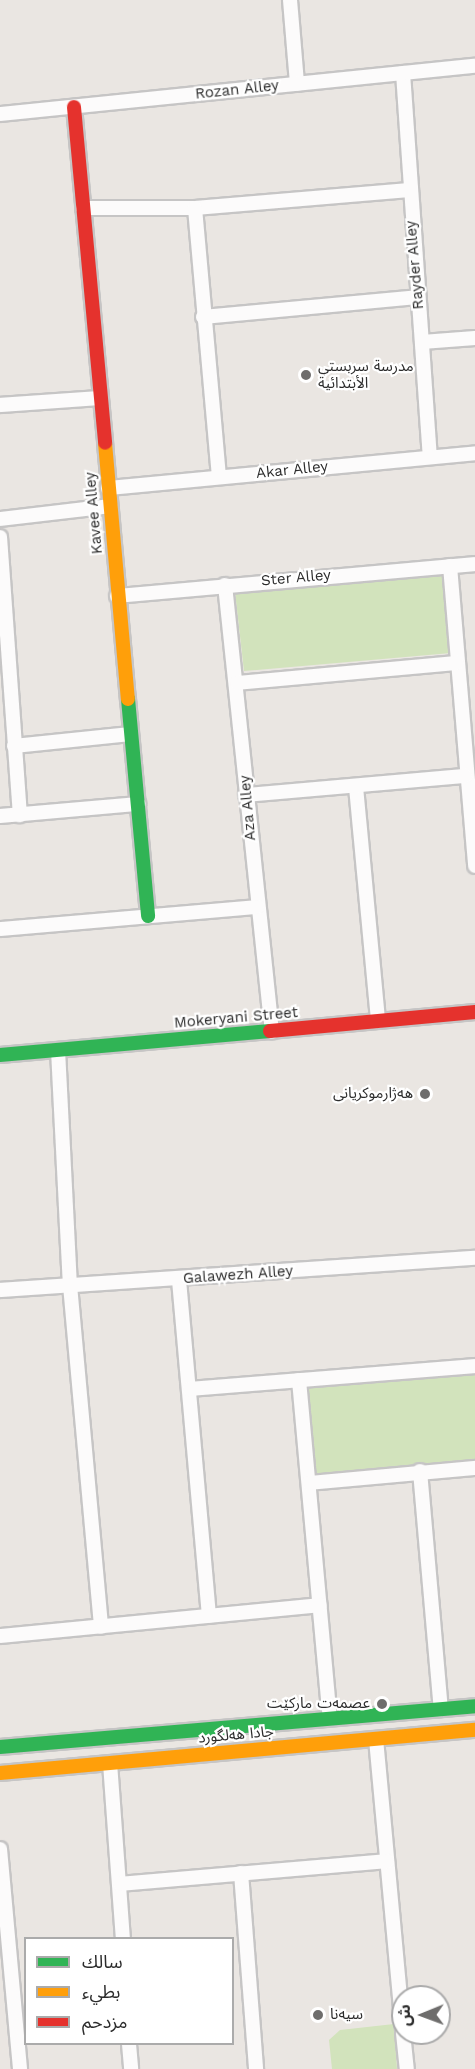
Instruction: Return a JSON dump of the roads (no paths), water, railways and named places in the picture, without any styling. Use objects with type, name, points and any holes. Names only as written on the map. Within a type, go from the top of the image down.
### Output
[{"type":"street","points":[[290,0],[297,84]]},
{"type":"street","name":"Rozan Alley","points":[[0,114],[475,66]]},
{"type":"street","name":"Rayder Alley","points":[[403,73],[409,190],[430,457]]},
{"type":"street","name":"Kavee Alley","points":[[74,107],[148,916]]},
{"type":"street","points":[[83,208],[195,208],[409,190]]},
{"type":"street","points":[[195,208],[219,477]]},
{"type":"street","points":[[203,317],[417,297]]},
{"type":"street","points":[[422,342],[475,338]]},
{"type":"street","points":[[0,405],[100,398]]},
{"type":"street","name":"Akar Alley","points":[[108,488],[475,453]]},
{"type":"street","points":[[0,519],[110,506]]},
{"type":"street","points":[[0,537],[20,815]]},
{"type":"street","name":"Ster Alley","points":[[117,596],[475,564]]},
{"type":"street","points":[[450,566],[465,776],[475,866]]},
{"type":"street","name":"Aza Alley","points":[[225,585],[237,683],[257,907],[272,1032]]},
{"type":"street","points":[[237,683],[456,663]]},
{"type":"street","points":[[14,746],[130,734]]},
{"type":"street","points":[[246,795],[465,776]]},
{"type":"street","points":[[356,787],[378,1021]]},
{"type":"street","points":[[0,816],[138,804]]},
{"type":"street","points":[[0,929],[257,907]]},
{"type":"street","name":"Mokeryani Street","points":[[0,1055],[475,1012]]},
{"type":"street","points":[[58,1050],[70,1285],[101,1627]]},
{"type":"street","name":"Galawezh Alley","points":[[0,1290],[179,1280],[475,1258]]},
{"type":"street","points":[[179,1280],[208,1616]]},
{"type":"street","points":[[190,1389],[475,1366]]},
{"type":"street","points":[[299,1380],[330,1718]]},
{"type":"street","points":[[309,1483],[420,1471],[475,1468]]},
{"type":"street","points":[[420,1471],[441,1709]]},
{"type":"street","points":[[0,1636],[320,1605]]},
{"type":"street","name":"جادا هەلگورد","points":[[0,1747],[475,1706]]},
{"type":"street","name":"جادا هەلگورد","points":[[0,1773],[475,1730]]},
{"type":"street","points":[[376,1739],[399,1985]]},
{"type":"street","points":[[111,1763],[123,1937]]},
{"type":"street","points":[[0,1849],[20,2069]]},
{"type":"street","points":[[120,1884],[387,1861]]},
{"type":"street","points":[[240,1873],[256,2069]]},
{"type":"street","points":[[129,2045],[130,2069]]},
{"type":"street","points":[[405,2045],[407,2069]]},
{"type":"place","name":"مدرسة سربستي الأبتدائية","points":[[306,375]]},
{"type":"place","name":"ھەژارموکریانی","points":[[425,1094]]},
{"type":"place","name":"عصمه‌ت ماركێت","points":[[382,1704]]},
{"type":"place","name":"سیەنا","points":[[318,2015]]}]
